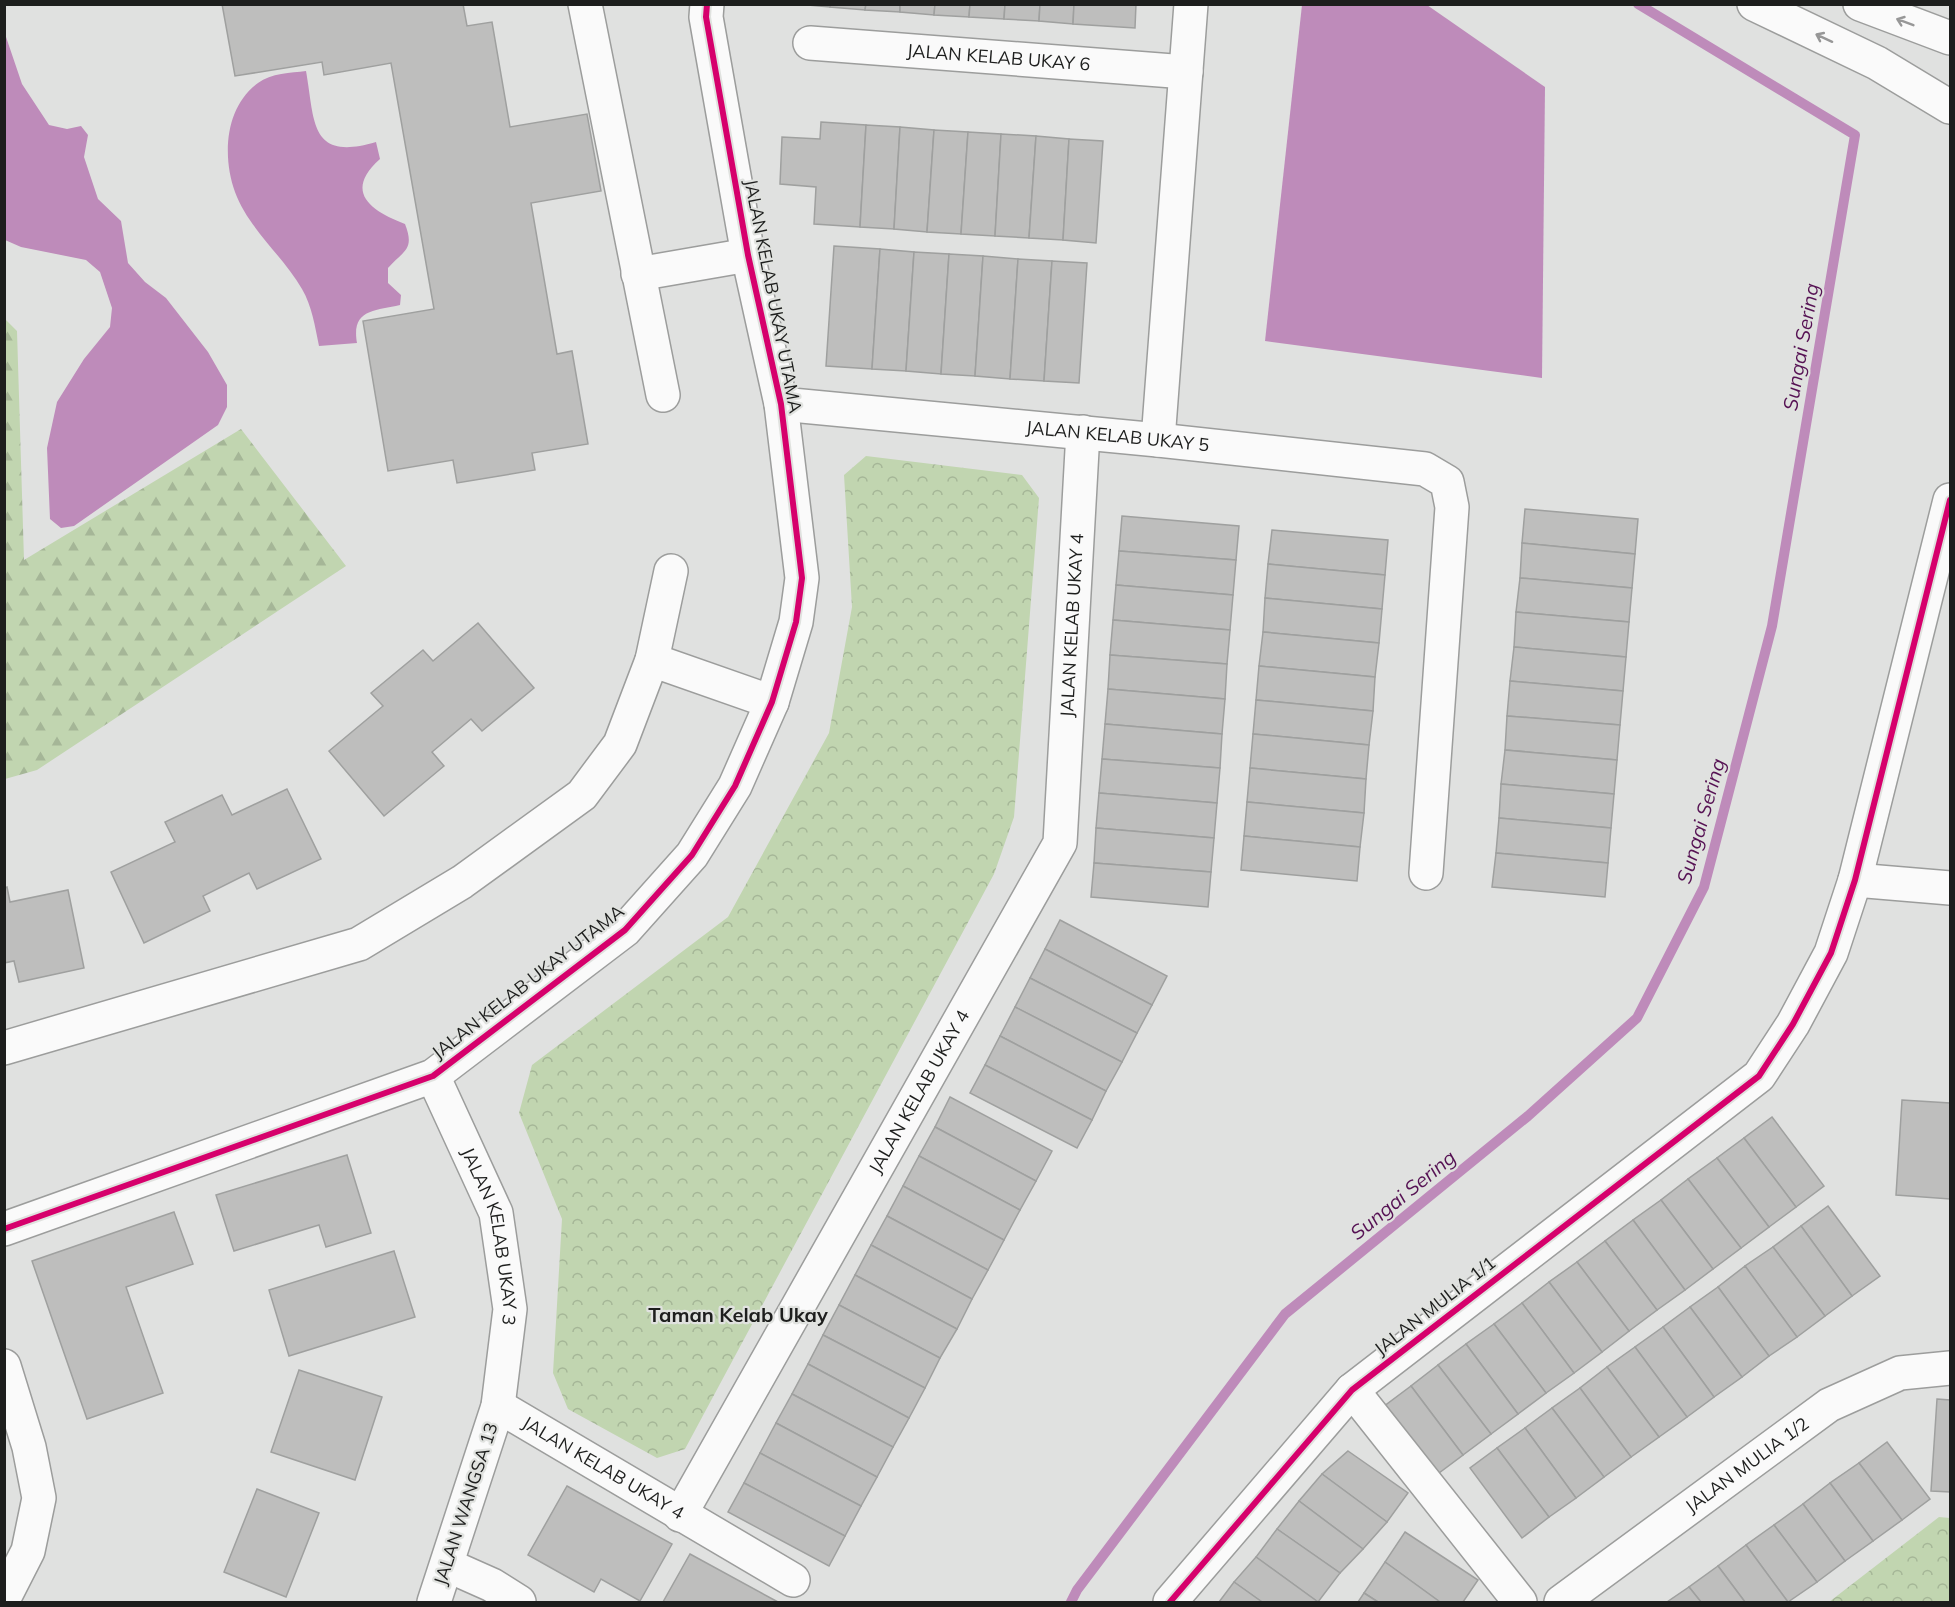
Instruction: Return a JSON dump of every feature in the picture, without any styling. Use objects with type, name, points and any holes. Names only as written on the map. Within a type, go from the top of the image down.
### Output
[{"type":"street","points":[[585,4],[663,395]]},
{"type":"street","name":"JALAN KELAB UKAY UTAMA","points":[[4,1229],[433,1076],[625,930],[692,855],[735,786],[772,702],[796,622],[802,578],[782,404],[748,255],[706,17],[707,4]]},
{"type":"street","points":[[1158,440],[1191,4]]},
{"type":"street","points":[[1754,4],[1877,63],[1950,106]]},
{"type":"street","points":[[1860,4],[1950,38]]},
{"type":"street","name":"JALAN KELAB UKAY 6","points":[[810,43],[1186,72]]},
{"type":"street","points":[[1877,63],[1950,86]]},
{"type":"street","points":[[638,274],[748,255]]},
{"type":"street","name":"JALAN KELAB UKAY 5","points":[[782,404],[1083,432],[1425,469],[1447,482],[1452,507],[1426,873]]},
{"type":"street","name":"JALAN KELAB UKAY 4","points":[[498,1406],[680,1515],[1060,843],[1083,432]]},
{"type":"street","name":"JALAN MULIA 1/1","points":[[1170,1602],[1352,1390],[1759,1076],[1792,1024],[1831,953],[1855,880],[1950,500]]},
{"type":"street","points":[[4,1048],[348,947],[369,938],[462,882],[582,795],[620,744],[652,660],[671,571]]},
{"type":"street","points":[[652,660],[772,702]]},
{"type":"street","points":[[1855,880],[1950,888]]},
{"type":"street","name":"JALAN KELAB UKAY 3","points":[[433,1076],[496,1213],[510,1309],[498,1406]]},
{"type":"street","points":[[4,1366],[29,1447],[39,1498],[28,1551],[4,1598]]},
{"type":"street","name":"JALAN MULIA 1/2","points":[[1561,1602],[1829,1405],[1900,1373],[1950,1368]]},
{"type":"street","points":[[1352,1390],[1520,1602]]},
{"type":"street","name":"JALAN WANGSA 13","points":[[434,1602],[498,1406]]},
{"type":"street","points":[[680,1515],[793,1580]]},
{"type":"street","points":[[447,1565],[492,1585],[519,1602]]},
{"type":"green space","points":[[4,318],[17,331],[24,560],[241,429],[346,566],[37,770],[5,779]]},
{"type":"green space","points":[[866,456],[1022,475],[1039,498],[1014,817],[994,874],[685,1449],[657,1458],[568,1409],[553,1373],[562,1219],[519,1113],[532,1065],[728,917],[829,733],[852,607],[844,475]]},
{"type":"green space","points":[[1939,1517],[1950,1518],[1950,1602],[1829,1602]]},
{"type":"shaded area","points":[[1302,5],[1427,5],[1545,87],[1542,378],[1265,341]]},
{"type":"shaded area","points":[[4,31],[22,84],[49,125],[67,129],[81,126],[88,135],[84,157],[98,199],[121,221],[128,263],[145,282],[166,298],[208,352],[227,385],[227,407],[218,425],[74,526],[61,528],[50,519],[47,448],[57,402],[84,359],[110,327],[112,308],[100,272],[86,260],[21,247],[5,240]]},
{"type":"shaded area","points":[[306,71],[314,121],[319,133],[327,142],[338,146],[354,147],[376,142],[380,159],[369,171],[364,181],[363,191],[372,206],[405,224],[408,233],[406,249],[388,268],[388,283],[401,295],[400,305],[374,311],[361,318],[356,332],[357,343],[319,346],[308,302],[294,277],[248,218],[235,192],[228,163],[229,133],[239,105],[247,93],[269,77]]},
{"type":"building","points":[[222,4],[463,4],[467,26],[492,22],[510,127],[587,114],[601,191],[531,203],[557,354],[572,351],[588,444],[532,453],[535,470],[457,483],[453,460],[388,471],[363,321],[434,309],[391,63],[324,75],[322,62],[235,76]]},
{"type":"building","points":[[796,4],[831,4],[830,7]]},
{"type":"building","points":[[831,4],[866,4],[865,10],[830,7]]},
{"type":"building","points":[[866,4],[900,4],[900,12],[865,10]]},
{"type":"building","points":[[900,4],[935,4],[934,15],[900,12]]},
{"type":"building","points":[[935,4],[970,4],[969,17],[934,15]]},
{"type":"building","points":[[970,4],[1005,4],[1004,19],[969,17]]},
{"type":"building","points":[[1005,4],[1040,4],[1039,21],[1004,19]]},
{"type":"building","points":[[1040,4],[1074,4],[1073,24],[1039,21]]},
{"type":"building","points":[[1074,4],[1136,4],[1135,28],[1073,24]]},
{"type":"building","points":[[821,122],[866,125],[860,227],[814,224],[816,187],[780,184],[782,137],[820,139]]},
{"type":"building","points":[[866,125],[900,127],[894,229],[860,227]]},
{"type":"building","points":[[900,127],[934,130],[927,232],[894,229]]},
{"type":"building","points":[[934,130],[968,132],[961,234],[927,232]]},
{"type":"building","points":[[968,132],[1001,134],[995,236],[961,234]]},
{"type":"building","points":[[1001,134],[1036,136],[1029,238],[995,236]]},
{"type":"building","points":[[1036,136],[1069,139],[1063,240],[1029,238]]},
{"type":"building","points":[[1069,139],[1103,141],[1096,243],[1063,240]]},
{"type":"building","points":[[834,246],[880,249],[872,369],[826,366]]},
{"type":"building","points":[[880,249],[914,252],[906,371],[872,369]]},
{"type":"building","points":[[914,252],[949,254],[941,374],[906,371]]},
{"type":"building","points":[[949,254],[983,256],[975,376],[941,374]]},
{"type":"building","points":[[983,256],[1018,259],[1010,379],[975,376]]},
{"type":"building","points":[[1018,259],[1052,261],[1044,381],[1010,379]]},
{"type":"building","points":[[1052,261],[1087,263],[1079,383],[1044,381]]},
{"type":"building","points":[[1525,509],[1638,519],[1635,554],[1522,543]]},
{"type":"building","points":[[1122,516],[1239,526],[1236,560],[1119,551]]},
{"type":"building","points":[[1272,530],[1388,540],[1385,575],[1268,564]]},
{"type":"building","points":[[1522,543],[1635,554],[1632,588],[1520,578]]},
{"type":"building","points":[[1119,551],[1236,560],[1233,595],[1116,585]]},
{"type":"building","points":[[1268,564],[1385,575],[1382,609],[1265,598]]},
{"type":"building","points":[[1520,578],[1632,588],[1629,622],[1516,612]]},
{"type":"building","points":[[1116,585],[1233,595],[1230,630],[1113,620]]},
{"type":"building","points":[[1265,598],[1382,609],[1379,643],[1263,632]]},
{"type":"building","points":[[1516,612],[1629,622],[1626,657],[1514,647]]},
{"type":"building","points":[[1113,620],[1230,630],[1227,664],[1110,655]]},
{"type":"building","points":[[478,623],[534,688],[482,731],[471,719],[432,752],[444,766],[384,816],[329,751],[383,706],[371,693],[423,650],[433,661]]},
{"type":"building","points":[[1263,632],[1379,643],[1375,677],[1259,666]]},
{"type":"building","points":[[1514,647],[1626,657],[1623,691],[1510,681]]},
{"type":"building","points":[[1110,655],[1227,664],[1225,699],[1108,689]]},
{"type":"building","points":[[1259,666],[1375,677],[1373,711],[1256,700]]},
{"type":"building","points":[[1510,681],[1623,691],[1620,725],[1507,716]]},
{"type":"building","points":[[1108,689],[1225,699],[1222,734],[1105,724]]},
{"type":"building","points":[[1256,700],[1373,711],[1369,745],[1253,734]]},
{"type":"building","points":[[1507,716],[1620,725],[1617,760],[1505,750]]},
{"type":"building","points":[[1105,724],[1222,734],[1220,768],[1102,759]]},
{"type":"building","points":[[1253,734],[1369,745],[1366,779],[1250,768]]},
{"type":"building","points":[[1505,750],[1617,760],[1614,794],[1501,784]]},
{"type":"building","points":[[1102,759],[1220,768],[1217,803],[1099,793]]},
{"type":"building","points":[[1250,768],[1366,779],[1364,813],[1247,802]]},
{"type":"building","points":[[1501,784],[1614,794],[1611,828],[1499,818]]},
{"type":"building","points":[[287,789],[321,859],[257,889],[249,873],[203,896],[210,911],[144,943],[111,872],[175,842],[165,822],[222,795],[232,815]]},
{"type":"building","points":[[1099,793],[1217,803],[1214,838],[1096,828]]},
{"type":"building","points":[[1247,802],[1364,813],[1360,847],[1244,836]]},
{"type":"building","points":[[1499,818],[1611,828],[1608,863],[1496,853]]},
{"type":"building","points":[[1096,828],[1214,838],[1211,872],[1094,863]]},
{"type":"building","points":[[1244,836],[1360,847],[1357,881],[1241,870]]},
{"type":"building","points":[[1496,853],[1608,863],[1605,897],[1492,887]]},
{"type":"building","points":[[1094,863],[1211,872],[1208,907],[1091,897]]},
{"type":"building","points":[[7,887],[10,902],[68,890],[84,968],[19,982],[14,961],[4,963],[4,888]]},
{"type":"building","points":[[1060,920],[1167,976],[1152,1005],[1045,949]]},
{"type":"building","points":[[1045,949],[1152,1005],[1137,1033],[1030,978]]},
{"type":"building","points":[[1030,978],[1137,1033],[1122,1062],[1015,1007]]},
{"type":"building","points":[[1015,1007],[1122,1062],[1106,1091],[1000,1036]]},
{"type":"building","points":[[1000,1036],[1106,1091],[1092,1120],[985,1065]]},
{"type":"building","points":[[985,1065],[1092,1120],[1077,1148],[970,1093]]},
{"type":"building","points":[[950,1097],[1052,1151],[1036,1181],[935,1127]]},
{"type":"building","points":[[1902,1100],[1950,1103],[1950,1199],[1896,1195]]},
{"type":"building","points":[[1772,1117],[1824,1186],[1796,1207],[1744,1138]]},
{"type":"building","points":[[935,1127],[1036,1181],[1020,1210],[919,1156]]},
{"type":"building","points":[[1744,1138],[1796,1207],[1769,1227],[1717,1158]]},
{"type":"building","points":[[347,1155],[371,1233],[326,1247],[319,1225],[234,1251],[216,1195]]},
{"type":"building","points":[[919,1156],[1020,1210],[1004,1240],[903,1186]]},
{"type":"building","points":[[1717,1158],[1769,1227],[1741,1248],[1688,1179]]},
{"type":"building","points":[[1688,1179],[1741,1248],[1713,1269],[1661,1200]]},
{"type":"building","points":[[903,1186],[1004,1240],[988,1270],[887,1216]]},
{"type":"building","points":[[1661,1200],[1713,1269],[1685,1290],[1633,1220]]},
{"type":"building","points":[[1828,1206],[1880,1276],[1852,1296],[1801,1226]]},
{"type":"building","points":[[174,1212],[193,1264],[126,1287],[163,1393],[87,1419],[32,1261]]},
{"type":"building","points":[[887,1216],[988,1270],[972,1299],[871,1245]]},
{"type":"building","points":[[1633,1220],[1685,1290],[1657,1310],[1605,1241]]},
{"type":"building","points":[[1801,1226],[1852,1296],[1825,1316],[1773,1247]]},
{"type":"building","points":[[1605,1241],[1657,1310],[1629,1331],[1577,1262]]},
{"type":"building","points":[[871,1245],[972,1299],[957,1329],[855,1275]]},
{"type":"building","points":[[1773,1247],[1825,1316],[1797,1337],[1745,1266]]},
{"type":"building","points":[[394,1251],[415,1317],[289,1356],[269,1290]]},
{"type":"building","points":[[1577,1262],[1629,1331],[1602,1352],[1549,1282]]},
{"type":"building","points":[[1745,1266],[1797,1337],[1769,1356],[1718,1287]]},
{"type":"building","points":[[855,1275],[957,1329],[940,1358],[839,1305]]},
{"type":"building","points":[[1549,1282],[1602,1352],[1574,1373],[1522,1303]]},
{"type":"building","points":[[1718,1287],[1769,1356],[1742,1377],[1690,1307]]},
{"type":"building","points":[[1522,1303],[1574,1373],[1546,1393],[1494,1324]]},
{"type":"building","points":[[839,1305],[940,1358],[925,1388],[823,1335]]},
{"type":"building","points":[[1690,1307],[1742,1377],[1714,1397],[1663,1327]]},
{"type":"building","points":[[1494,1324],[1546,1393],[1518,1414],[1466,1344]]},
{"type":"building","points":[[1663,1327],[1714,1397],[1687,1417],[1635,1347]]},
{"type":"building","points":[[823,1335],[925,1388],[909,1418],[808,1364]]},
{"type":"building","points":[[1466,1344],[1518,1414],[1491,1434],[1438,1365]]},
{"type":"building","points":[[1635,1347],[1687,1417],[1659,1437],[1607,1367]]},
{"type":"building","points":[[808,1364],[909,1418],[893,1447],[792,1394]]},
{"type":"building","points":[[1438,1365],[1491,1434],[1463,1455],[1411,1386]]},
{"type":"building","points":[[1607,1367],[1659,1437],[1631,1457],[1580,1388]]},
{"type":"building","points":[[299,1370],[382,1397],[355,1480],[271,1452]]},
{"type":"building","points":[[1411,1386],[1463,1455],[1435,1476],[1383,1407]]},
{"type":"building","points":[[1580,1388],[1631,1457],[1604,1477],[1552,1408]]},
{"type":"building","points":[[792,1394],[893,1447],[877,1477],[776,1423]]},
{"type":"building","points":[[1937,1399],[1950,1400],[1950,1492],[1931,1491]]},
{"type":"building","points":[[1552,1408],[1604,1477],[1576,1498],[1525,1428]]},
{"type":"building","points":[[776,1423],[877,1477],[861,1506],[760,1453]]},
{"type":"building","points":[[1525,1428],[1576,1498],[1549,1517],[1497,1448]]},
{"type":"building","points":[[1887,1442],[1930,1499],[1902,1520],[1859,1463]]},
{"type":"building","points":[[1497,1448],[1549,1517],[1522,1538],[1470,1468]]},
{"type":"building","points":[[1348,1451],[1408,1493],[1387,1522],[1322,1474]]},
{"type":"building","points":[[760,1453],[861,1506],[845,1536],[744,1483]]},
{"type":"building","points":[[1859,1463],[1902,1520],[1873,1541],[1830,1483]]},
{"type":"building","points":[[1322,1474],[1387,1522],[1363,1549],[1299,1501]]},
{"type":"building","points":[[744,1483],[845,1536],[829,1566],[728,1512]]},
{"type":"building","points":[[1830,1483],[1873,1541],[1845,1561],[1803,1504]]},
{"type":"building","points":[[567,1486],[672,1544],[640,1601],[601,1579],[594,1592],[528,1555]]},
{"type":"building","points":[[257,1489],[319,1513],[286,1597],[224,1572]]},
{"type":"building","points":[[1299,1501],[1363,1549],[1340,1573],[1277,1529]]},
{"type":"building","points":[[1803,1504],[1845,1561],[1817,1582],[1774,1525]]},
{"type":"building","points":[[1774,1525],[1817,1582],[1788,1602],[1746,1545]]},
{"type":"building","points":[[1277,1529],[1340,1573],[1318,1602],[1256,1557]]},
{"type":"building","points":[[1405,1532],[1478,1580],[1463,1602],[1440,1602],[1385,1562]]},
{"type":"building","points":[[1746,1545],[1788,1602],[1745,1602],[1718,1566]]},
{"type":"building","points":[[690,1554],[778,1602],[663,1602]]},
{"type":"building","points":[[1256,1557],[1318,1602],[1262,1602],[1234,1582]]},
{"type":"building","points":[[1385,1562],[1440,1602],[1378,1602],[1364,1593]]},
{"type":"building","points":[[1718,1566],[1745,1602],[1701,1602],[1689,1587]]},
{"type":"building","points":[[1234,1582],[1262,1602],[1219,1602]]},
{"type":"building","points":[[1689,1587],[1701,1602],[1667,1602]]},
{"type":"building","points":[[1364,1593],[1378,1602],[1358,1602]]},
{"type":"waterway","name":"Sungai Sering","points":[[1071,1602],[1077,1590],[1285,1314],[1528,1116],[1637,1018],[1704,887],[1772,626],[1855,135],[1638,4]]},
{"type":"cycle path","points":[[4,1229],[433,1076],[625,930],[692,855],[735,786],[772,702],[796,622],[802,578],[781,404],[748,255],[706,17],[707,4]]},
{"type":"cycle path","points":[[1170,1602],[1352,1390],[1759,1076],[1793,1024],[1831,953],[1855,880],[1950,500]]},
{"type":"district","name":"Taman Kelab Ukay","points":[[738,1315]]}]
